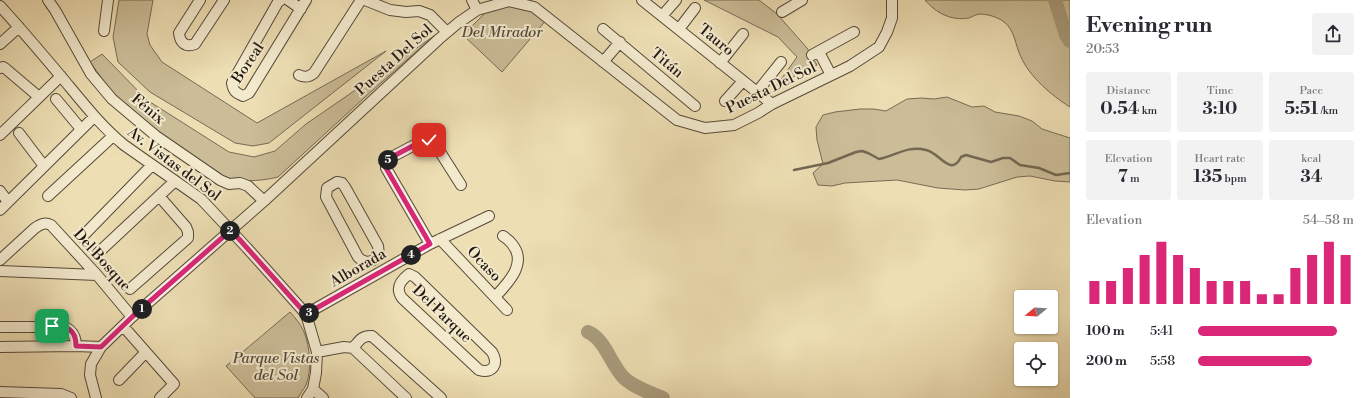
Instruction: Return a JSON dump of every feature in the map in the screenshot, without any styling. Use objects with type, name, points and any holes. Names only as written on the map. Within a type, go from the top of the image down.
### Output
[{"type":"street","name":"Fénix","points":[[48,0],[91,74],[112,99],[156,136],[220,180],[229,184],[248,186],[264,201]]},
{"type":"street","points":[[104,31],[108,0]]},
{"type":"street","points":[[200,0],[179,33],[180,40],[185,45],[190,46],[195,44],[224,0]]},
{"type":"street","name":"Boreal","points":[[281,0],[278,2],[232,83],[233,89],[237,94],[243,96],[249,93],[303,4],[288,0]]},
{"type":"street","points":[[299,75],[309,77],[314,73],[361,0]]},
{"type":"street","points":[[365,0],[390,10],[406,12],[419,11],[430,15],[447,32]]},
{"type":"street","points":[[472,0],[477,10]]},
{"type":"street","name":"Tauro","points":[[642,0],[772,104]]},
{"type":"street","points":[[662,16],[676,0]]},
{"type":"street","points":[[782,12],[802,0]]},
{"type":"street","name":"Puesta Del Sol","points":[[96,398],[90,375],[91,364],[101,347],[132,317],[264,201],[447,32],[477,10],[509,1],[534,6],[677,120],[704,128],[734,125],[772,104],[850,66],[879,47],[892,18],[892,0]]},
{"type":"street","name":"Av. Vistas del Sol","points":[[0,6],[20,27],[94,117],[124,145],[201,199],[231,230],[306,314],[317,352],[316,373],[313,389],[307,398]]},
{"type":"street","points":[[679,29],[695,8]]},
{"type":"street","points":[[0,44],[20,27]]},
{"type":"street","name":"Titán","points":[[603,29],[695,106]]},
{"type":"street","points":[[831,75],[816,53],[854,32]]},
{"type":"street","points":[[720,63],[743,34]]},
{"type":"street","points":[[603,62],[620,42]]},
{"type":"street","points":[[757,92],[781,62]]},
{"type":"street","points":[[0,68],[3,67],[6,69],[39,97]]},
{"type":"street","points":[[2,130],[61,76]]},
{"type":"street","points":[[725,101],[743,81]]},
{"type":"street","points":[[56,99],[81,129]]},
{"type":"street","points":[[0,210],[94,117]]},
{"type":"street","points":[[19,133],[44,166]]},
{"type":"street","points":[[48,196],[113,136]]},
{"type":"street","points":[[430,244],[386,168],[388,159],[422,141],[429,140],[435,144],[461,185]]},
{"type":"street","points":[[82,237],[152,165]]},
{"type":"street","points":[[98,253],[175,181]]},
{"type":"street","name":"Alborada","points":[[337,182],[342,183],[378,246],[379,251],[374,260],[368,262],[362,261],[358,257],[326,197],[327,188],[337,182]]},
{"type":"street","points":[[0,191],[8,202]]},
{"type":"street","points":[[130,289],[188,238],[186,227],[159,196]]},
{"type":"street","name":"Alborada","points":[[306,314],[430,244],[488,216]]},
{"type":"street","name":"Del Bosque","points":[[0,260],[35,228],[40,225],[51,225],[97,275],[132,317]]},
{"type":"street","points":[[495,297],[513,278],[517,268],[519,256],[512,244],[502,236]]},
{"type":"street","name":"Ocaso","points":[[440,239],[507,310]]},
{"type":"street","points":[[374,260],[380,272]]},
{"type":"street","points":[[394,264],[406,276]]},
{"type":"street","points":[[0,271],[97,275]]},
{"type":"street","name":"Del Parque","points":[[409,274],[415,277],[492,352],[495,358],[494,365],[490,370],[485,372],[479,370],[402,298],[398,288],[406,276],[409,274]]},
{"type":"street","points":[[123,326],[174,384],[160,398]]},
{"type":"street","points":[[0,327],[65,327],[71,330],[76,339],[76,346]]},
{"type":"street","points":[[353,348],[361,338],[372,336],[440,398]]},
{"type":"street","points":[[0,347],[101,347]]},
{"type":"street","points":[[317,352],[344,347],[353,348],[406,398]]},
{"type":"street","points":[[119,380],[146,352]]},
{"type":"street","points":[[313,389],[323,398]]},
{"type":"street","points":[[0,392],[61,394],[71,398]]},
{"type":"green space","points":[[119,0],[153,0],[147,34],[150,45],[162,62],[257,123],[386,51],[269,143],[253,146],[235,143],[150,92],[118,62],[113,37]]},
{"type":"green space","points":[[704,0],[759,0],[777,14],[807,48],[817,65],[777,85],[797,57],[778,37]]},
{"type":"green space","points":[[925,0],[1070,0],[1070,107],[1056,97],[1035,78],[1021,57],[1008,25],[1002,20],[983,14],[962,19],[950,17],[934,9]]},
{"type":"green space","name":"Del Mirador","points":[[509,1],[548,18],[502,72],[463,35],[492,6]]},
{"type":"green space","points":[[434,36],[278,177],[263,180],[241,180],[219,176],[133,113],[112,92],[90,62],[102,54],[147,100],[229,152],[254,157],[275,151],[306,124]]},
{"type":"green space","points":[[947,97],[972,107],[984,106],[995,112],[1019,116],[1032,121],[1042,129],[1070,138],[1070,182],[1055,181],[1030,176],[1017,177],[979,189],[965,190],[938,188],[897,180],[845,183],[832,186],[818,185],[813,173],[823,164],[817,140],[816,127],[823,115],[860,109],[886,111],[907,99],[934,99]]},
{"type":"green space","name":"Parque Vistas del Sol","points":[[290,312],[301,326],[308,344],[310,366],[306,385],[298,398],[255,398],[226,366]]},
{"type":"waterway","points":[[1055,0],[1066,35],[1070,41]]},
{"type":"waterway","points":[[794,170],[828,163],[856,152],[862,151],[879,159],[907,150],[919,149],[931,152],[949,165],[957,163],[961,157],[966,155],[991,162],[1003,158],[1010,158],[1020,165],[1039,168],[1056,175],[1070,173]]},
{"type":"waterway","points":[[588,332],[599,340],[619,373],[624,378],[637,387],[663,398]]},
{"type":"route","points":[[52,326],[65,327],[71,330],[76,339],[76,346],[101,347],[132,317],[231,230],[306,314],[430,244],[386,168],[388,159],[422,141],[429,140]]}]
